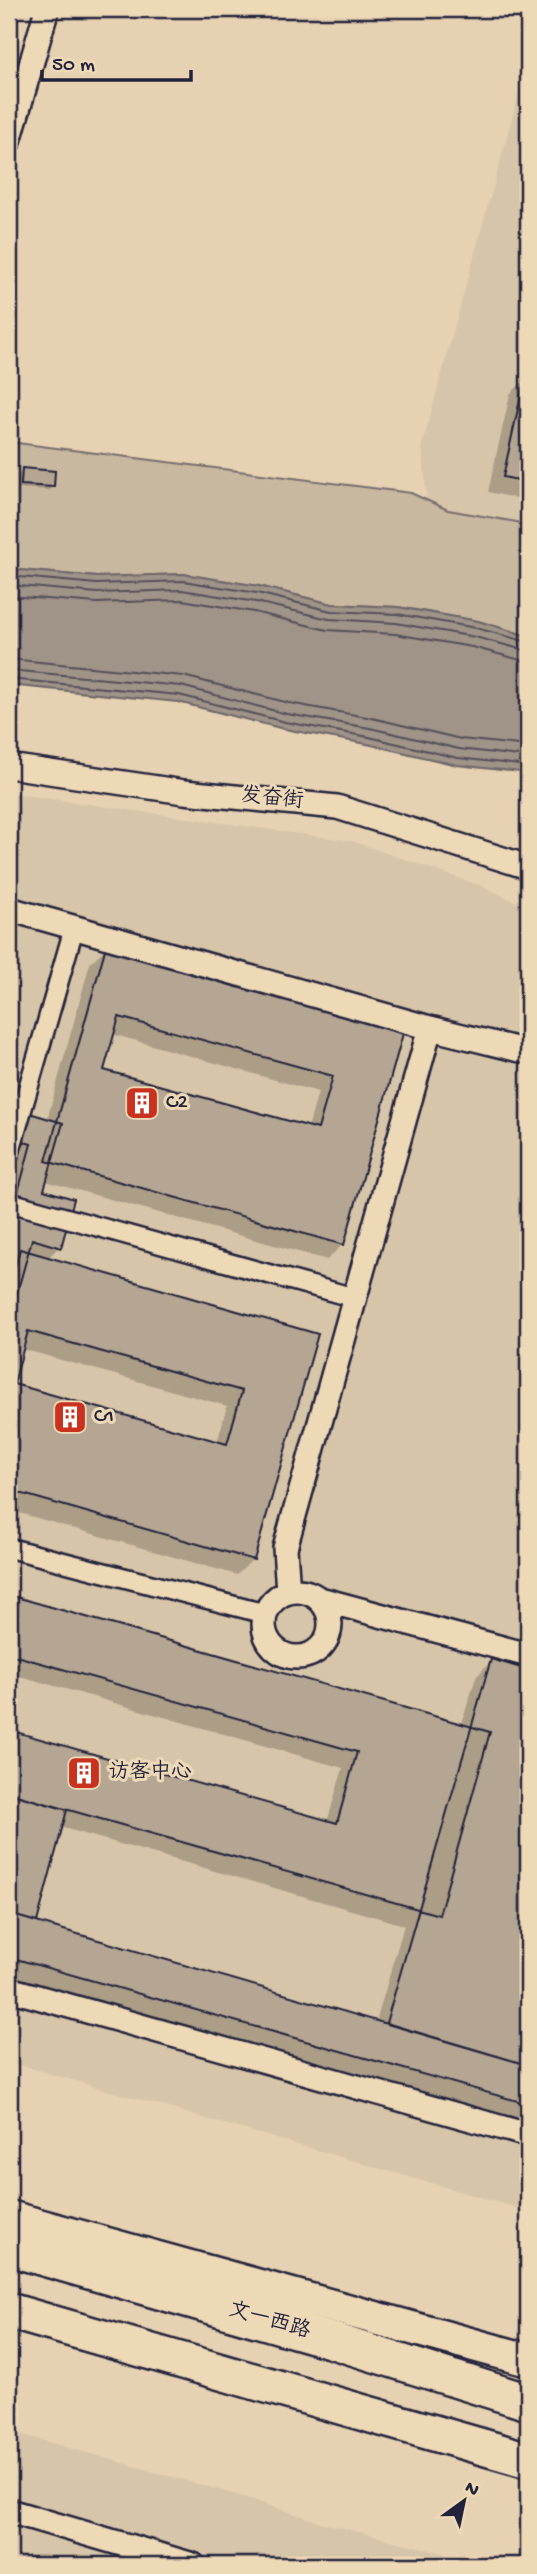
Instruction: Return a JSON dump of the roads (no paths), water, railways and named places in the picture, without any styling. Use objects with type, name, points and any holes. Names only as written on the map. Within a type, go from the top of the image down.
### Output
[{"type":"main road","points":[[9,2217],[528,2360]]},
{"type":"main road","name":"文一西路","points":[[9,2248],[330,2340],[528,2402]]},
{"type":"main road","points":[[236,2281],[330,2340]]},
{"type":"main road","points":[[9,2311],[528,2460]]},
{"type":"street","points":[[9,141],[47,9]]},
{"type":"street","name":"发奋街","points":[[9,766],[184,792],[337,807],[528,867]]},
{"type":"street","points":[[9,909],[430,1028],[528,1052]]},
{"type":"street","points":[[9,1154],[74,928]]},
{"type":"street","points":[[288,1592],[285,1548],[430,1028]]},
{"type":"street","points":[[9,1202],[355,1297]]},
{"type":"street","points":[[9,1548],[266,1614]]},
{"type":"street","points":[[320,1599],[330,1619],[330,1630],[325,1641],[309,1654],[288,1655],[271,1644],[267,1634],[266,1614],[278,1597],[299,1591],[528,1655]]},
{"type":"street","points":[[9,1989],[528,2136]]},
{"type":"street","points":[[9,2511],[193,2565]]},
{"type":"water","points":[[9,569],[97,577],[183,574],[259,586],[332,604],[398,607],[478,621],[528,636],[528,773],[457,765],[367,744],[284,729],[178,702],[9,685]]},
{"type":"place","name":"C2","points":[[142,1103]]},
{"type":"place","name":"C1","points":[[70,1417]]},
{"type":"place","name":"访客中心","points":[[84,1773]]}]
